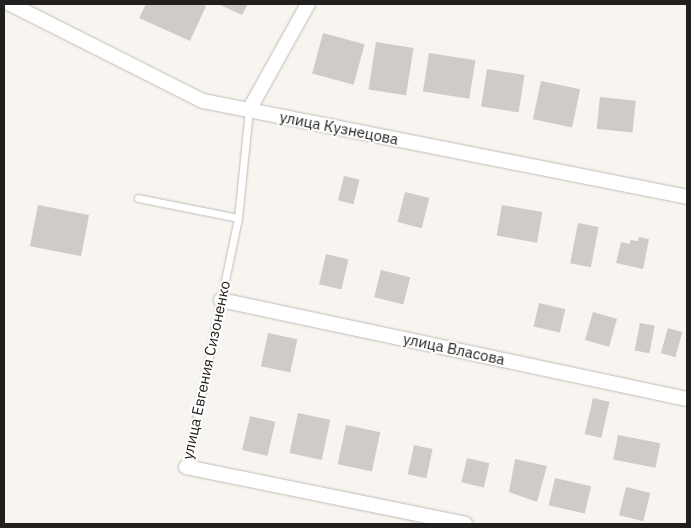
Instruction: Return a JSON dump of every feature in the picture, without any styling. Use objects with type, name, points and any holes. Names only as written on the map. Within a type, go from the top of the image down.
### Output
[{"type":"street","name":"улица Кузнецова","points":[[10,4],[202,100],[687,197]]},
{"type":"street","points":[[249,110],[308,4]]},
{"type":"street","name":"улица Власова","points":[[220,300],[687,399]]},
{"type":"street","name":"улица Евгения Сизоненко","points":[[186,467],[464,524]]},
{"type":"lane","name":"улица Евгения Сизоненко","points":[[186,467],[238,218],[249,110]]},
{"type":"lane","points":[[138,198],[238,218]]},
{"type":"building","points":[[146,4],[201,4],[206,6],[190,41],[139,18]]},
{"type":"building","points":[[218,4],[248,4],[242,15]]},
{"type":"building","points":[[323,33],[365,44],[354,85],[312,74]]},
{"type":"building","points":[[376,42],[414,48],[406,95],[368,89]]},
{"type":"building","points":[[429,53],[475,60],[469,99],[423,92]]},
{"type":"building","points":[[487,69],[525,75],[519,112],[481,107]]},
{"type":"building","points":[[541,81],[580,89],[572,127],[533,119]]},
{"type":"building","points":[[600,97],[636,101],[632,133],[597,129]]},
{"type":"building","points":[[344,176],[360,180],[353,204],[338,200]]},
{"type":"building","points":[[405,192],[429,198],[422,228],[398,222]]},
{"type":"building","points":[[38,205],[89,215],[81,256],[30,246]]},
{"type":"building","points":[[502,205],[542,212],[537,243],[497,236]]},
{"type":"building","points":[[578,223],[599,227],[591,267],[570,263]]},
{"type":"building","points":[[639,237],[649,239],[643,269],[616,263],[621,242],[630,244],[630,240],[638,241]]},
{"type":"building","points":[[326,254],[348,259],[341,289],[319,284]]},
{"type":"building","points":[[381,270],[410,277],[403,304],[374,297]]},
{"type":"building","points":[[539,303],[565,309],[560,332],[534,326]]},
{"type":"building","points":[[593,312],[617,319],[609,347],[585,340]]},
{"type":"building","points":[[640,323],[655,326],[649,353],[635,350]]},
{"type":"building","points":[[668,328],[682,332],[675,357],[661,353]]},
{"type":"building","points":[[268,333],[297,339],[290,372],[261,366]]},
{"type":"building","points":[[593,398],[610,402],[601,438],[585,434]]},
{"type":"building","points":[[298,413],[330,420],[322,460],[289,453]]},
{"type":"building","points":[[250,416],[275,422],[267,456],[242,450]]},
{"type":"building","points":[[346,425],[380,432],[372,471],[338,464]]},
{"type":"building","points":[[618,435],[660,443],[655,468],[613,460]]},
{"type":"building","points":[[414,445],[433,449],[426,478],[408,474]]},
{"type":"building","points":[[467,458],[489,463],[484,488],[461,482]]},
{"type":"building","points":[[515,459],[547,466],[537,502],[509,492]]},
{"type":"building","points":[[555,478],[591,486],[585,514],[549,505]]},
{"type":"building","points":[[626,487],[650,493],[643,521],[619,515]]}]
